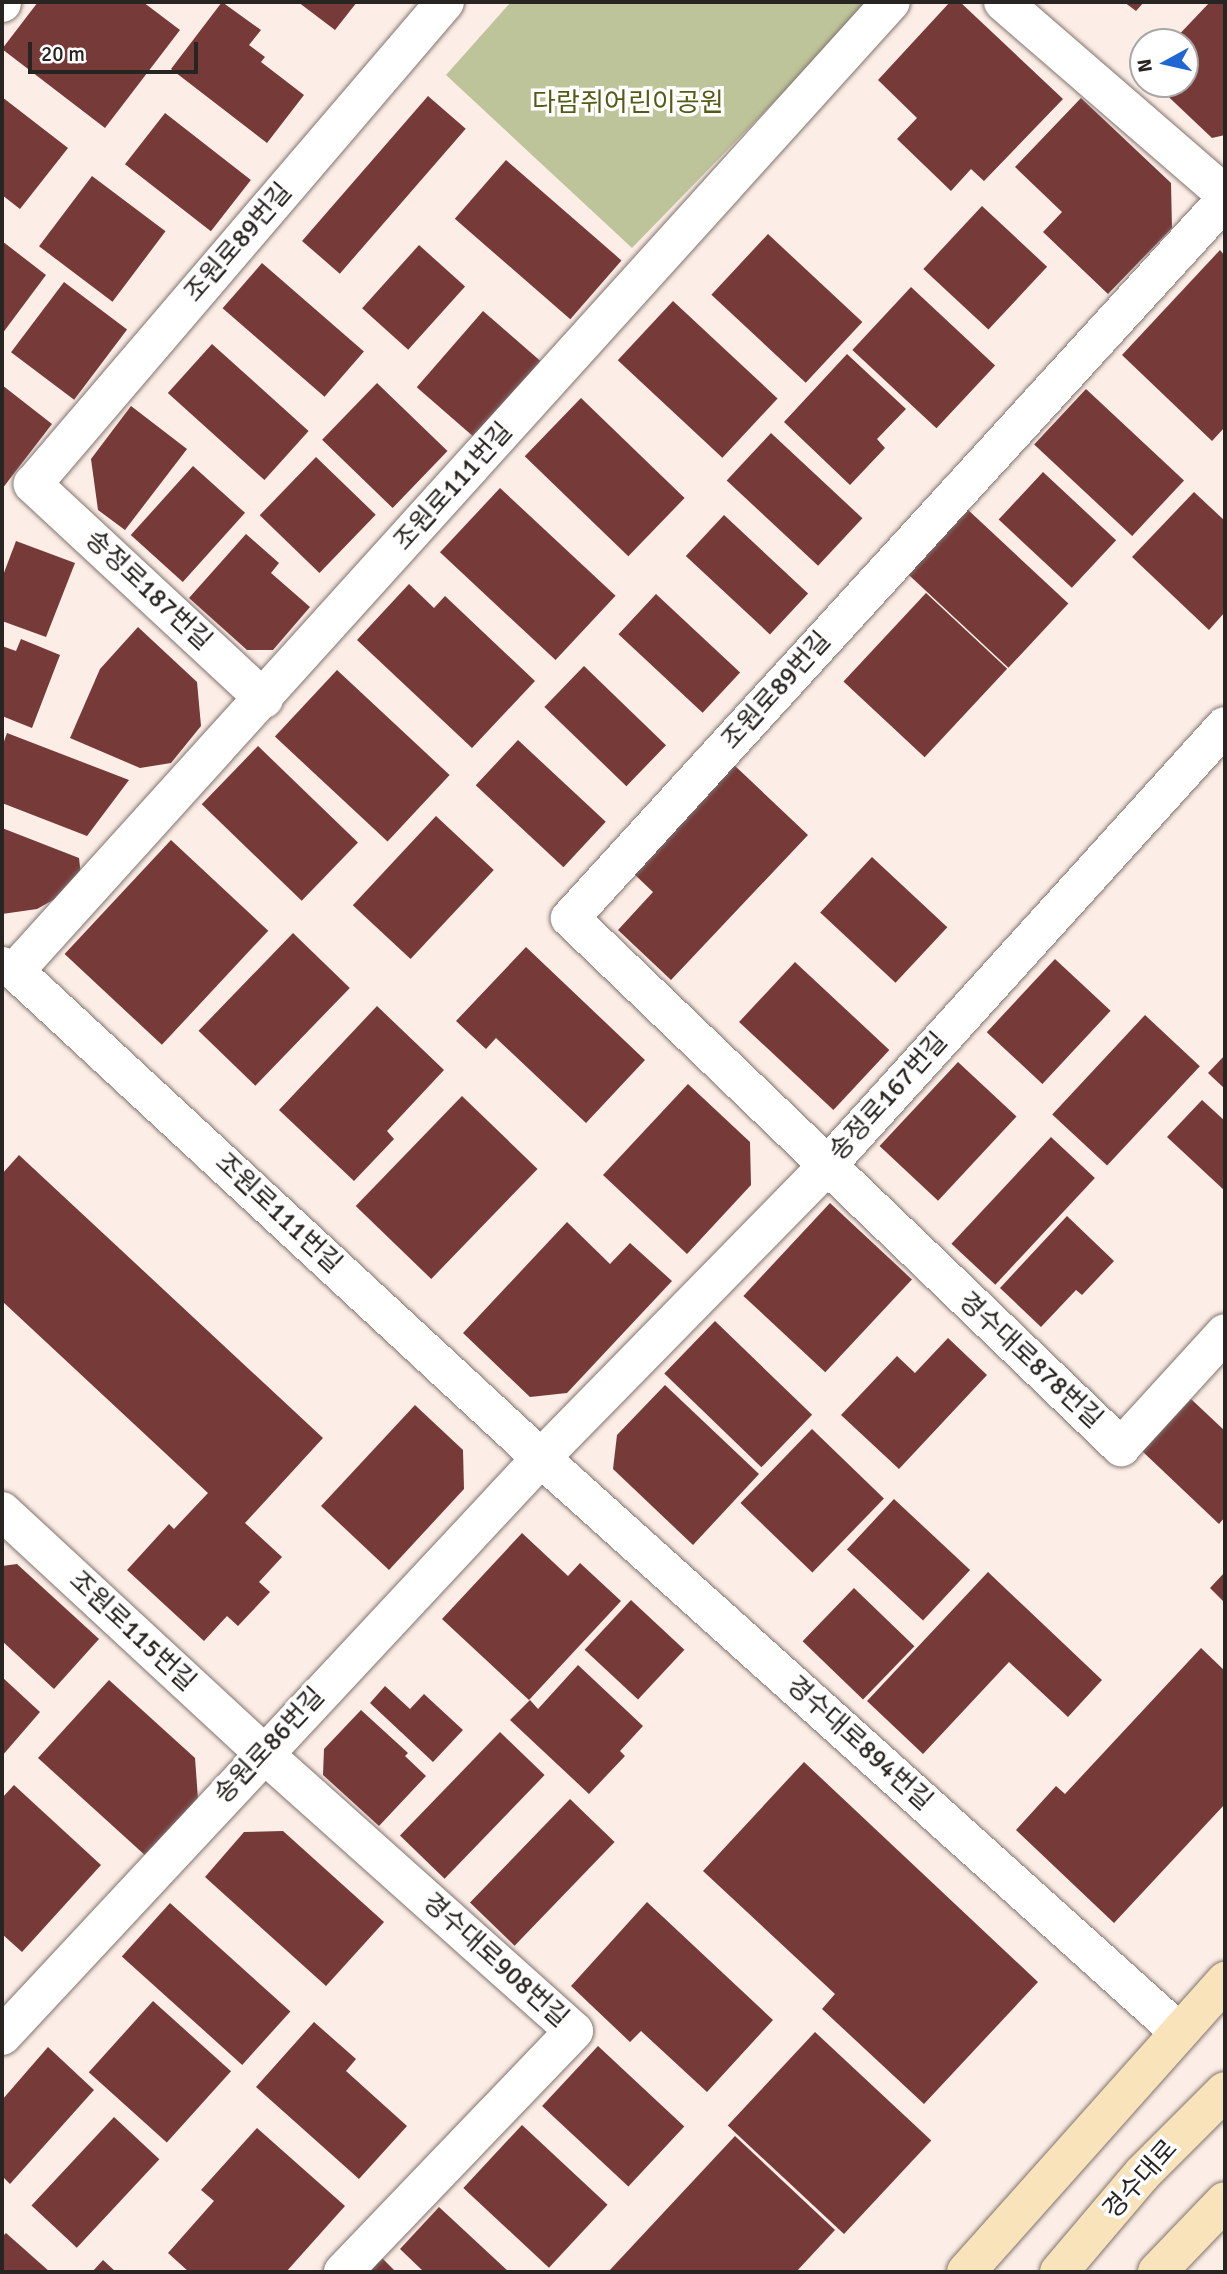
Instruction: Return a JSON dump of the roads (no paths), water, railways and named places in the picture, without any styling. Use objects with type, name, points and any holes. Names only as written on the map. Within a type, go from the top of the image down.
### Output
[{"type":"main road","points":[[966,2272],[1177,2030],[1225,1981]]},
{"type":"main road","name":"경수대로","points":[[1059,2272],[1142,2174],[1225,2091]]},
{"type":"main road","points":[[1157,2272],[1225,2201]]},
{"type":"street","name":"조원로89번길","points":[[33,484],[445,2]]},
{"type":"street","name":"조원로111번길","points":[[541,1458],[8,968],[264,699],[891,2]]},
{"type":"street","points":[[1003,2],[1225,194]]},
{"type":"street","name":"조원로89번길","points":[[825,1168],[569,918],[1225,200]]},
{"type":"street","name":"송정로187번길","points":[[33,484],[264,699]]},
{"type":"street","name":"송정로167번길","points":[[541,1458],[825,1168],[1225,726]]},
{"type":"street","name":"경수대로878번길","points":[[825,1168],[1121,1447],[1225,1333]]},
{"type":"street","name":"송원로86번길","points":[[2,2036],[263,1753],[541,1458]]},
{"type":"street","name":"경수대로894번길","points":[[541,1458],[1177,2030]]},
{"type":"street","name":"조원로115번길","points":[[2,1511],[263,1753]]},
{"type":"street","name":"경수대로908번길","points":[[263,1753],[574,2031],[343,2272]]},
{"type":"park label","name":"다람쥐어린이공원","points":[[628,104]]}]
